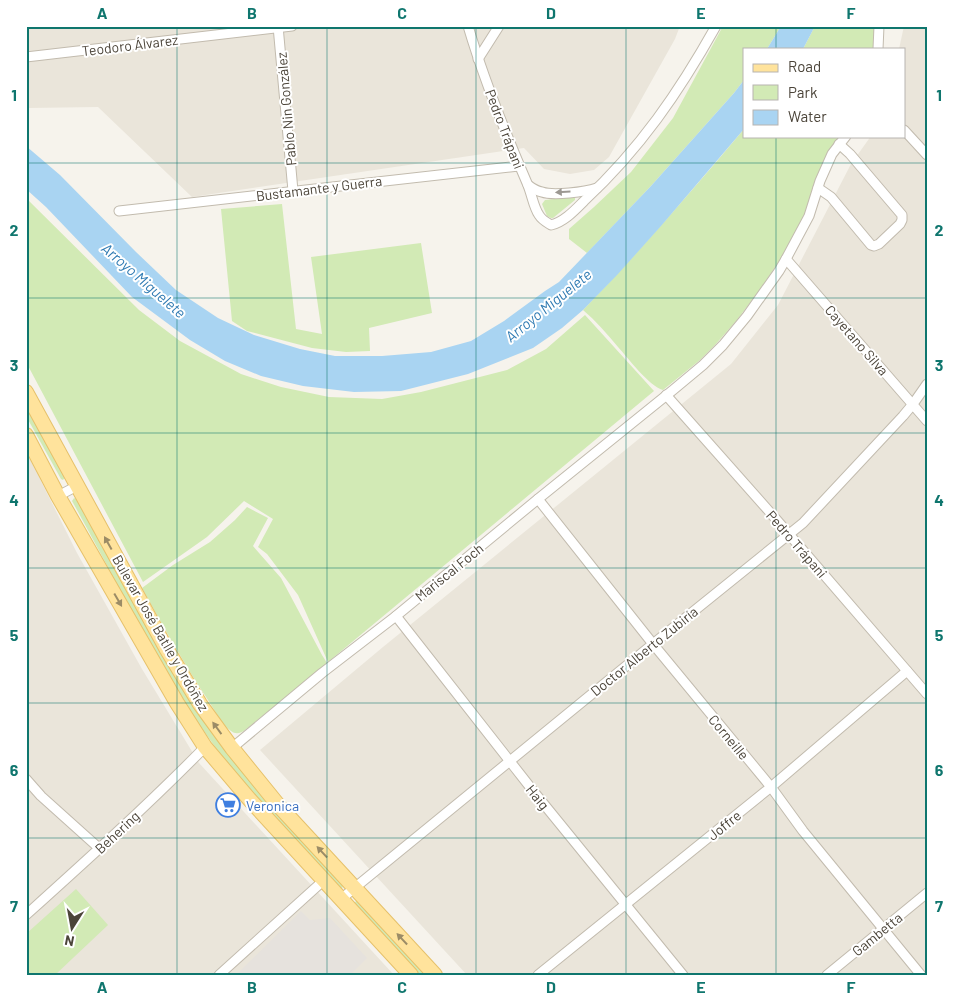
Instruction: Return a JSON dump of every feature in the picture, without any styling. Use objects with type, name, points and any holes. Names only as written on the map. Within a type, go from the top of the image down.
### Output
[{"type":"main road","name":"Bulevar José Batlle y Ordóñez","points":[[26,392],[166,648],[200,704],[278,806],[435,975]]},
{"type":"main road","name":"Bulevar José Batlle y Ordóñez","points":[[26,436],[58,496],[177,703],[206,747],[250,800],[411,975]]},
{"type":"street","name":"Teodoro Álvarez","points":[[26,57],[292,26]]},
{"type":"street","name":"Pedro Trápani","points":[[468,26],[478,59],[539,215],[551,225],[562,221],[599,187]]},
{"type":"street","points":[[478,59],[499,26]]},
{"type":"street","points":[[528,185],[544,193],[574,192],[599,187],[639,143],[667,106],[704,49],[716,26]]},
{"type":"street","points":[[878,48],[879,26]]},
{"type":"street","name":"Pablo Nin González","points":[[278,27],[293,192]]},
{"type":"street","points":[[906,132],[927,155]]},
{"type":"street","name":"Mariscal Foch","points":[[232,748],[703,365],[723,345],[747,316],[779,271],[809,216],[832,154],[844,138]]},
{"type":"street","points":[[818,188],[830,197],[871,245],[879,244],[902,220],[902,216],[840,144]]},
{"type":"street","name":"Bustamante y Guerra","points":[[119,211],[519,166]]},
{"type":"street","name":"Cayetano Silva","points":[[786,259],[927,420]]},
{"type":"street","name":"Doctor Alberto Zubiría","points":[[341,899],[803,523],[913,404],[927,384]]},
{"type":"street","name":"Pedro Trápani","points":[[666,395],[927,694]]},
{"type":"street","points":[[58,496],[77,486]]},
{"type":"street","name":"Corneille","points":[[538,499],[652,644],[771,787],[803,831],[921,975]]},
{"type":"street","name":"Haig","points":[[396,616],[534,792],[683,975]]},
{"type":"street","name":"Joffre","points":[[538,975],[771,787],[907,671]]},
{"type":"street","name":"Behering","points":[[26,915],[100,848],[206,747]]},
{"type":"street","points":[[26,779],[41,796],[100,848]]},
{"type":"street","points":[[219,975],[323,881]]},
{"type":"street","name":"Gambetta","points":[[827,975],[927,893]]},
{"type":"shaded area","points":[[26,26],[680,26],[675,39],[609,157],[594,170],[570,174],[544,169],[524,148],[192,197],[98,107],[29,108],[26,95]]},
{"type":"shaded area","points":[[904,26],[927,26],[927,975],[467,975],[260,750],[383,647],[731,364],[778,305],[851,164],[870,138],[906,138],[906,48],[899,48]]},
{"type":"shaded area","points":[[26,451],[77,553],[142,669],[199,763],[394,975],[26,975]]},
{"type":"shaded area","points":[[301,911],[310,920],[330,918],[367,958],[350,975],[236,975]]},
{"type":"green space","points":[[723,26],[781,26],[768,48],[743,48],[743,81],[651,186],[587,253],[569,239],[569,229],[631,172],[673,118]]},
{"type":"green space","points":[[815,26],[876,26],[875,48],[804,48]]},
{"type":"green space","points":[[743,130],[743,138],[841,138],[819,175],[805,213],[784,254],[761,288],[715,345],[700,360],[663,390],[645,378],[583,310]]},
{"type":"green space","points":[[575,197],[575,200],[553,218],[547,216],[542,204],[545,200]]},
{"type":"green space","points":[[26,198],[139,310],[180,341],[241,374],[281,387],[329,397],[382,399],[421,392],[507,370],[546,349],[585,315],[654,391],[328,662],[298,595],[267,554],[258,547],[273,519],[244,501],[207,537],[143,582],[26,362]]},
{"type":"green space","points":[[282,204],[296,329],[322,334],[311,257],[421,243],[432,313],[369,328],[370,351],[346,352],[312,348],[247,331],[232,321],[221,209]]},
{"type":"green space","points":[[26,405],[65,477],[63,480],[26,416]]},
{"type":"green space","points":[[74,498],[95,530],[161,653],[343,885],[342,889],[339,889],[271,815],[208,737],[171,680],[137,620],[72,501]]},
{"type":"green space","points":[[247,507],[268,518],[253,546],[281,578],[322,655],[327,663],[329,663],[245,730],[237,733],[228,729],[219,717],[182,659],[142,588],[173,565],[210,542]]},
{"type":"green space","points":[[76,889],[108,925],[55,975],[26,975],[26,934]]},
{"type":"green space","points":[[356,901],[426,975],[420,975],[354,904]]},
{"type":"water","points":[[781,26],[815,26],[804,48],[768,48]]},
{"type":"water","name":"Arroyo Miguelete","points":[[743,81],[743,130],[661,226],[583,310],[562,328],[533,348],[468,374],[401,391],[354,392],[303,386],[261,376],[225,361],[190,340],[132,297],[46,207],[26,189],[26,146],[60,175],[176,290],[218,318],[254,335],[300,349],[335,356],[382,356],[431,352],[471,341],[504,321],[559,282],[651,186]]},
{"type":"place","name":"Veronica","points":[[228,805]]}]
